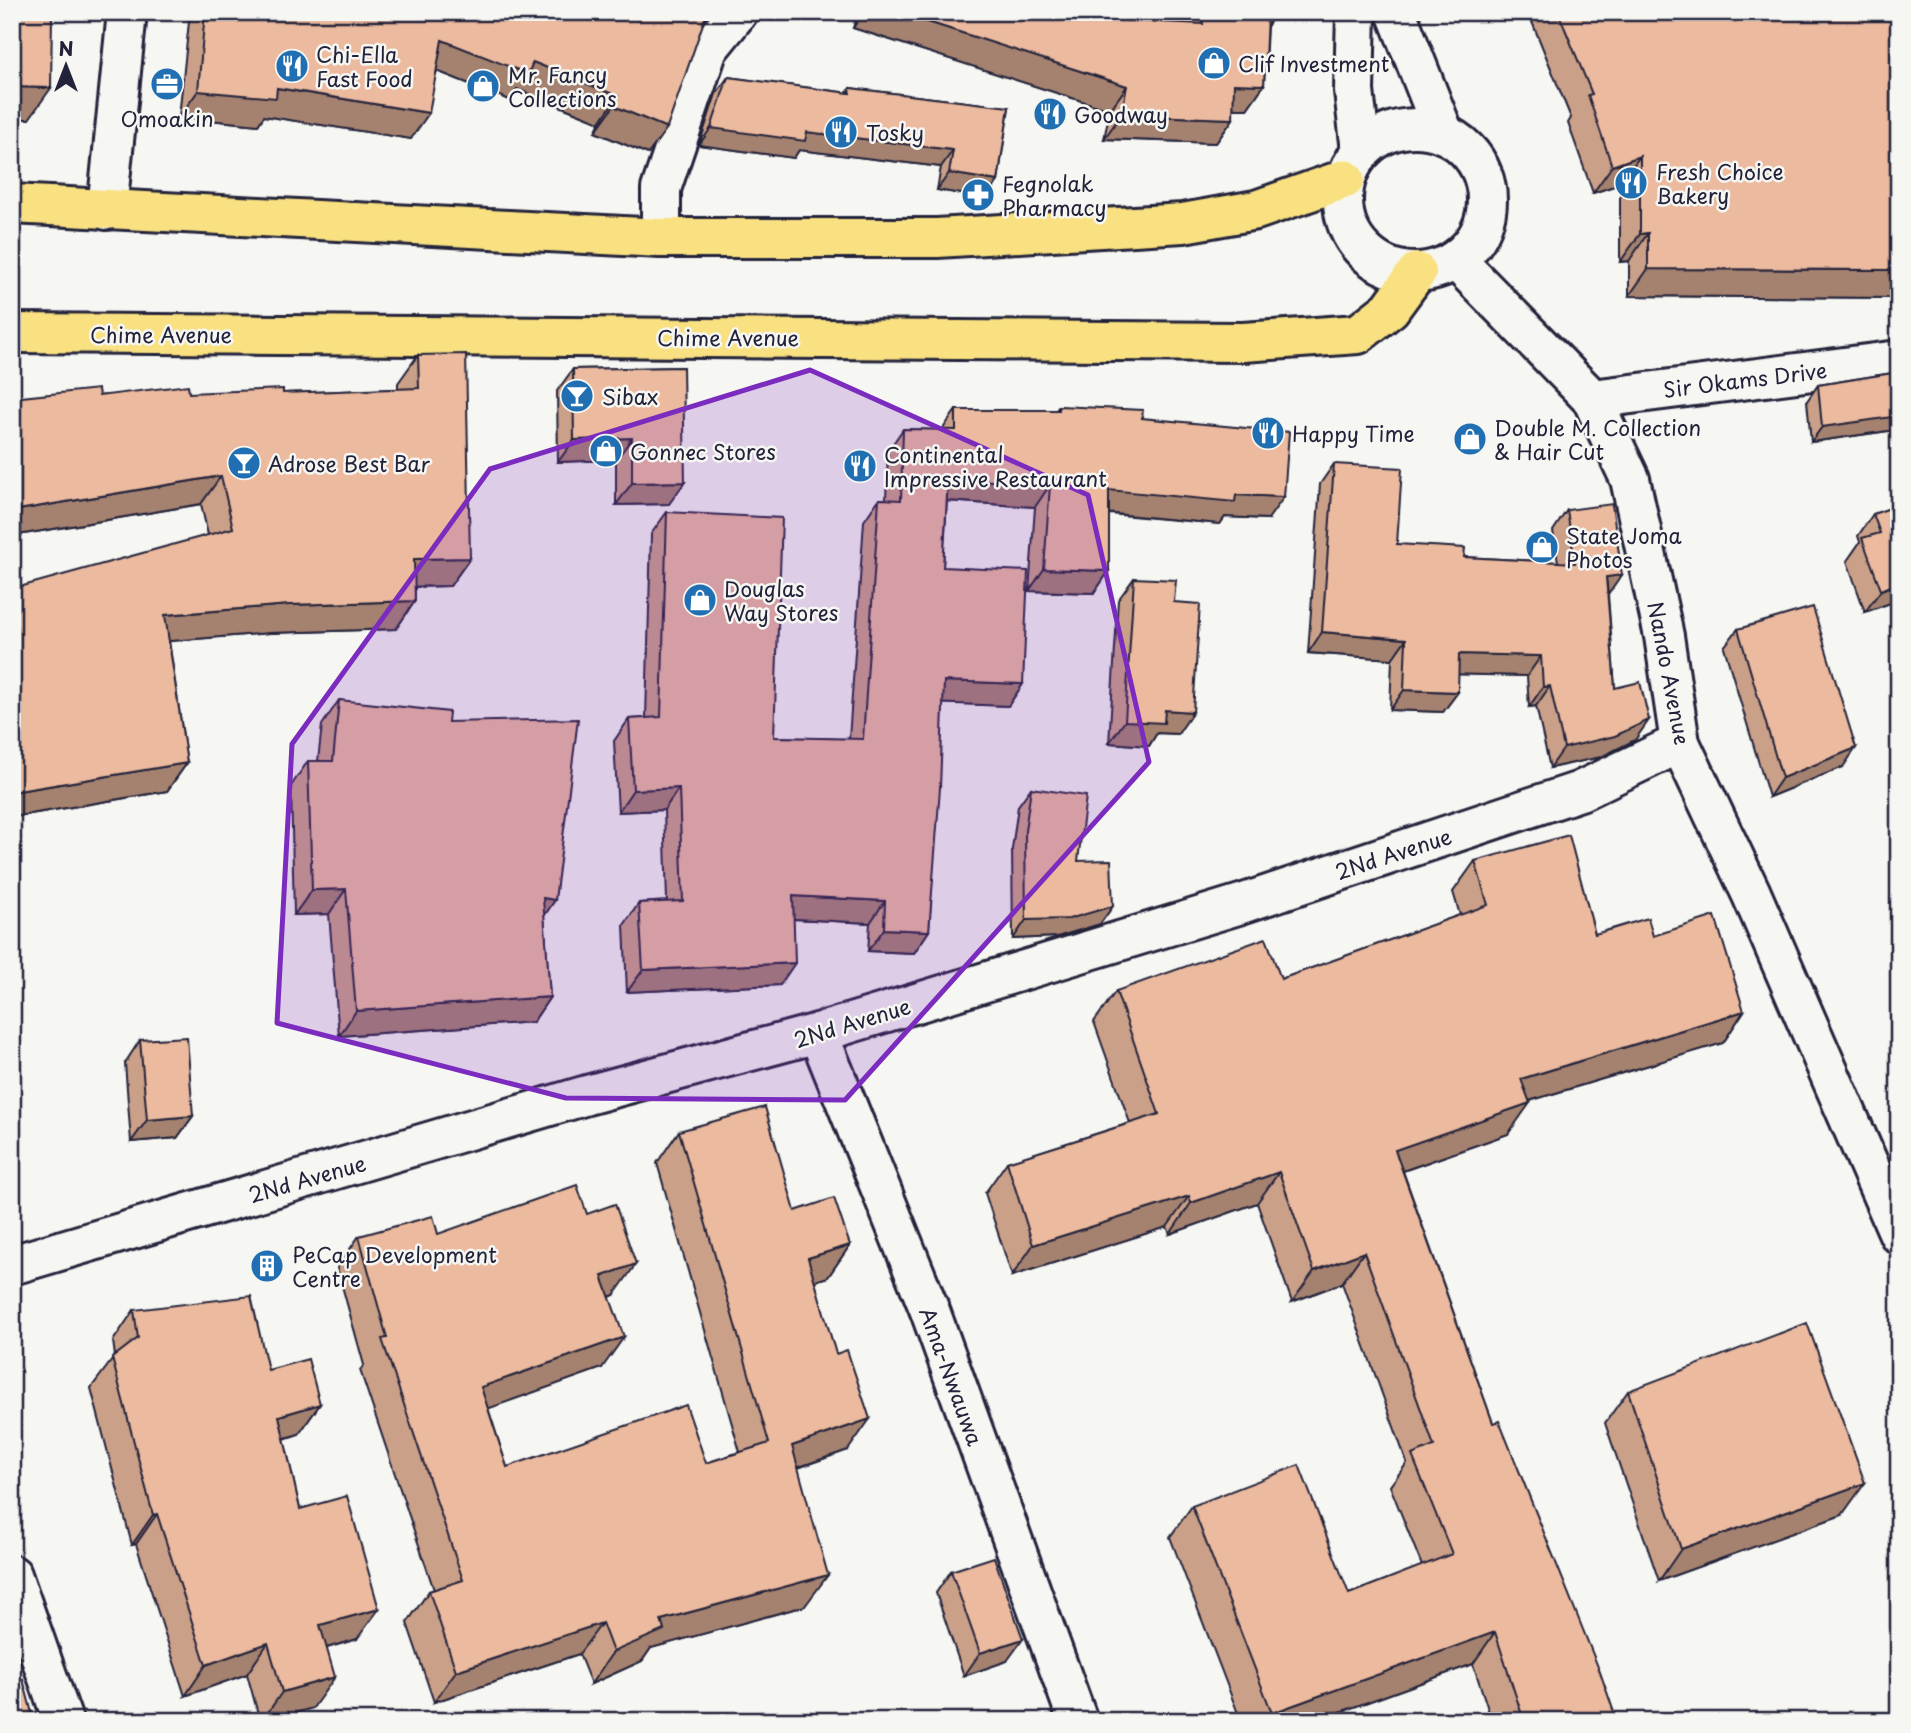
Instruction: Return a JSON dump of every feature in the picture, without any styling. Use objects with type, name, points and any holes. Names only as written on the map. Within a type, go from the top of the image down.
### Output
[{"type":"main road","points":[[12,204],[661,238],[937,238],[1183,223],[1256,210],[1353,165]]},
{"type":"main road","name":"Chime Avenue","points":[[12,333],[1244,342],[1358,334],[1390,309],[1417,272]]},
{"type":"street","points":[[107,210],[127,12]]},
{"type":"street","points":[[661,238],[661,189],[708,49],[738,12]]},
{"type":"street","points":[[1353,165],[1386,134],[1415,127],[1444,134],[1469,152],[1485,178],[1487,209],[1477,238],[1456,260],[1438,269],[1417,272],[1387,267],[1361,250],[1346,224],[1342,193],[1353,165],[1356,12]]},
{"type":"street","points":[[1396,12],[1444,134]]},
{"type":"street","name":"Nando Avenue","points":[[1456,260],[1592,399],[1630,479],[1664,636],[1680,743],[1751,893],[1899,1234]]},
{"type":"street","name":"Sir Okams Drive","points":[[1592,399],[1899,360]]},
{"type":"street","name":"2Nd Avenue","points":[[12,1265],[587,1096],[818,1033],[1241,904],[1580,791],[1680,743]]},
{"type":"street","name":"Ama-Nwauwa","points":[[818,1033],[930,1311],[1078,1721]]},
{"type":"street","points":[[12,1575],[63,1721]]},
{"type":"highlighted area","points":[[810,370],[1088,495],[1149,762],[845,1100],[566,1098],[277,1023],[292,744],[490,469]]},
{"type":"building","points":[[12,12],[52,12],[51,88],[12,87]]},
{"type":"building","points":[[205,12],[708,12],[667,128],[614,106],[618,96],[533,62],[528,74],[442,40],[429,113],[277,88],[276,98],[198,91]]},
{"type":"building","points":[[897,12],[1092,12],[1092,19],[1203,24],[1201,12],[1274,12],[1274,16],[1267,15],[1264,85],[1234,84],[1233,119],[1121,115],[1127,86]]},
{"type":"building","points":[[1558,12],[1899,12],[1899,270],[1648,269],[1648,233],[1640,234],[1640,156],[1612,166],[1588,95],[1592,94]]},
{"type":"building","points":[[728,77],[850,93],[850,88],[1009,107],[998,181],[949,173],[953,150],[807,132],[805,141],[711,128]]},
{"type":"building","points":[[466,354],[470,558],[414,559],[415,601],[289,605],[165,615],[187,763],[12,792],[12,589],[233,528],[221,476],[12,511],[12,398],[98,389],[99,396],[188,385],[189,393],[419,388],[418,355]]},
{"type":"building","points":[[683,367],[685,482],[632,483],[632,438],[574,440],[573,369]]},
{"type":"building","points":[[1899,372],[1899,416],[1822,427],[1818,385]]},
{"type":"building","points":[[1059,406],[1143,410],[1142,418],[1289,432],[1284,497],[1236,495],[1235,502],[1109,490],[1109,571],[1044,569],[1050,485],[948,478],[943,567],[1028,571],[1023,684],[944,681],[940,788],[929,931],[884,929],[885,901],[793,896],[795,963],[643,970],[639,903],[683,901],[679,788],[633,790],[629,719],[661,717],[667,512],[782,518],[774,737],[863,739],[879,499],[901,500],[903,429],[956,430],[956,410],[1059,410]]},
{"type":"building","points":[[1334,464],[1402,468],[1397,544],[1465,548],[1464,557],[1575,563],[1567,510],[1612,504],[1622,575],[1606,577],[1615,688],[1640,682],[1649,720],[1615,736],[1564,748],[1550,686],[1543,687],[1541,656],[1459,654],[1458,692],[1404,690],[1406,639],[1322,632]]},
{"type":"building","points":[[1899,505],[1899,583],[1881,590],[1862,538],[1880,533],[1873,514]]},
{"type":"building","points":[[1134,578],[1176,580],[1174,602],[1200,604],[1193,712],[1165,710],[1164,723],[1125,721]]},
{"type":"building","points":[[1813,607],[1856,748],[1782,778],[1738,629]]},
{"type":"building","points":[[339,700],[449,712],[448,722],[578,719],[555,900],[543,898],[550,997],[356,1011],[346,889],[312,890],[308,761],[333,761]]},
{"type":"building","points":[[1031,788],[1086,796],[1078,861],[1111,860],[1113,906],[1069,919],[1026,920],[1025,831]]},
{"type":"building","points":[[1569,835],[1595,934],[1648,918],[1653,936],[1715,916],[1744,1011],[1521,1079],[1530,1103],[1395,1150],[1493,1423],[1499,1421],[1600,1672],[1617,1721],[1524,1721],[1495,1632],[1272,1713],[1192,1506],[1299,1465],[1349,1594],[1452,1554],[1412,1455],[1434,1446],[1364,1252],[1314,1271],[1279,1172],[1191,1203],[1189,1196],[1033,1245],[1007,1162],[1159,1114],[1116,991],[1266,938],[1281,979],[1488,905],[1475,861]]},
{"type":"building","points":[[187,1037],[193,1116],[147,1120],[140,1040]]},
{"type":"building","points":[[765,1107],[795,1211],[834,1198],[850,1245],[808,1258],[836,1354],[847,1350],[870,1419],[792,1446],[828,1575],[661,1620],[664,1630],[613,1652],[602,1623],[456,1671],[429,1591],[463,1580],[382,1339],[387,1338],[359,1236],[433,1216],[438,1234],[577,1185],[587,1214],[615,1204],[636,1264],[602,1276],[624,1337],[481,1387],[507,1467],[686,1405],[706,1463],[769,1443],[679,1131]]},
{"type":"building","points":[[251,1296],[268,1370],[308,1359],[320,1404],[279,1416],[300,1509],[347,1496],[379,1609],[320,1625],[335,1677],[282,1692],[268,1643],[206,1665],[157,1514],[153,1515],[112,1358],[138,1338],[134,1310]]},
{"type":"building","points":[[1807,1323],[1865,1483],[1681,1549],[1628,1391]]},
{"type":"building","points":[[994,1557],[1023,1639],[980,1653],[951,1571]]},
{"type":"building","points":[[23,1679],[34,1721],[12,1721],[12,1682]]},
{"type":"place","name":"Clif Investment","points":[[1214,63]]},
{"type":"place","name":"Chi-Ella Fast Food","points":[[292,66]]},
{"type":"place","name":"Omoakin","points":[[167,84]]},
{"type":"place","name":"Mr. Fancy Collections","points":[[483,86]]},
{"type":"place","name":"Goodway","points":[[1050,114]]},
{"type":"place","name":"Tosky","points":[[841,132]]},
{"type":"place","name":"Fresh Choice Bakery","points":[[1631,183]]},
{"type":"place","name":"Fegnolak Pharmacy","points":[[978,195]]},
{"type":"place","name":"Sibax","points":[[577,396]]},
{"type":"place","name":"Happy Time","points":[[1268,433]]},
{"type":"place","name":"Double M. Collection & Hair Cut","points":[[1470,439]]},
{"type":"place","name":"Gonnec Stores","points":[[606,451]]},
{"type":"place","name":"Adrose Best Bar","points":[[244,463]]},
{"type":"place","name":"Continental Impressive Restaurant","points":[[860,466]]},
{"type":"place","name":"State Joma Photos","points":[[1542,547]]},
{"type":"place","name":"Douglas Way Stores","points":[[700,600]]},
{"type":"place","name":"PeCap Development Centre","points":[[267,1266]]}]
